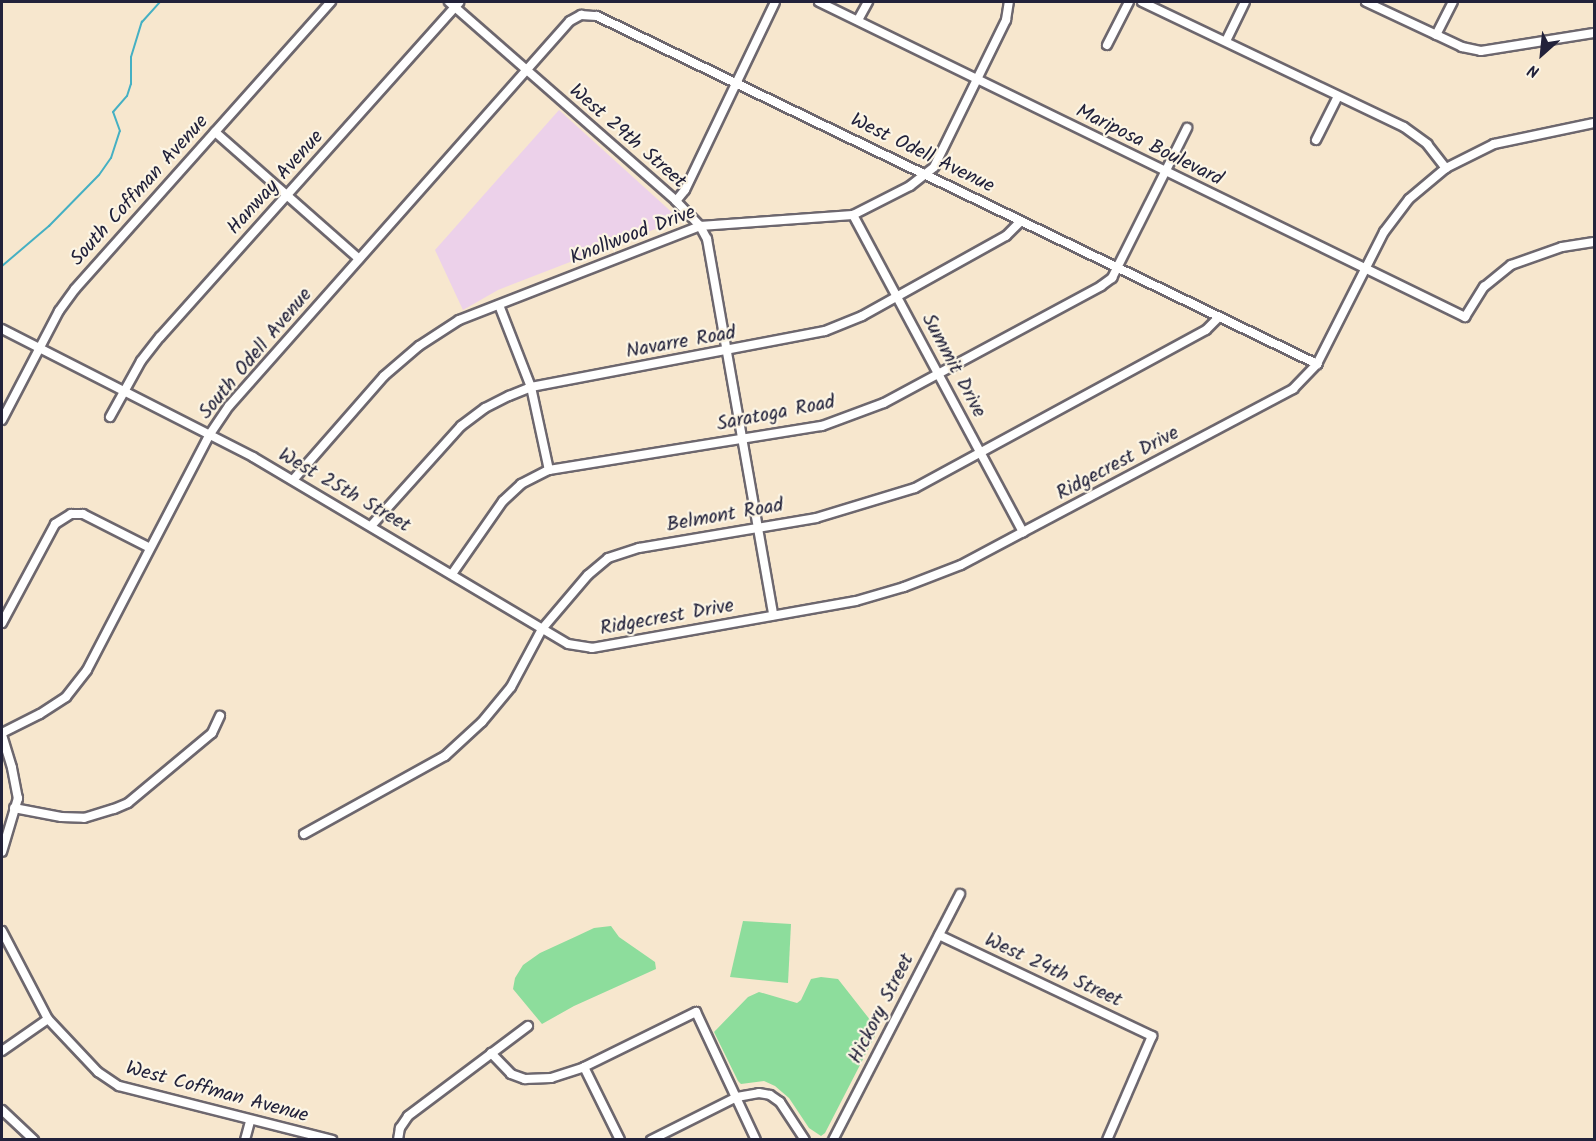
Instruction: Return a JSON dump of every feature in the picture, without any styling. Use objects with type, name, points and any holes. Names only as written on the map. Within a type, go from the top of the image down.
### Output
[{"type":"street","name":"South Coffman Avenue","points":[[2,420],[38,349],[75,289],[331,2]]},
{"type":"street","points":[[676,201],[685,190],[775,2]]},
{"type":"street","name":"Mariposa Boulevard","points":[[819,2],[1465,317],[1484,287],[1511,265],[1562,247],[1594,242]]},
{"type":"street","points":[[858,20],[868,2]]},
{"type":"street","name":"Knollwood Drive","points":[[293,480],[384,376],[402,359],[459,320],[700,226],[853,215],[900,191],[933,167],[1006,20],[1009,2]]},
{"type":"street","points":[[1107,45],[1129,2]]},
{"type":"street","points":[[1142,2],[1415,134],[1446,168]]},
{"type":"street","points":[[1226,41],[1245,2]]},
{"type":"street","points":[[1366,2],[1462,47],[1481,51],[1594,33]]},
{"type":"street","points":[[1436,35],[1453,2]]},
{"type":"street","name":"West 29th Street","points":[[454,3],[676,201],[700,226],[707,239],[773,615]]},
{"type":"street","name":"Hanway Avenue","points":[[123,391],[141,361],[160,337],[287,196],[454,3]]},
{"type":"street","name":"West Odell Avenue","points":[[527,70],[570,21],[581,15],[597,16],[1317,364]]},
{"type":"street","name":"South Odell Avenue","points":[[2,734],[66,697],[87,670],[210,434],[229,406],[527,70]]},
{"type":"street","points":[[1316,140],[1338,96]]},
{"type":"street","name":"Ridgecrest Drive","points":[[542,629],[568,644],[592,648],[856,601],[904,587],[961,565],[1293,389],[1317,364],[1363,269],[1384,232],[1409,199],[1446,168],[1494,144],[1594,123]]},
{"type":"street","name":"Saratoga Road","points":[[452,574],[503,501],[521,484],[549,470],[822,426],[884,403],[1101,286],[1112,278],[1187,128]]},
{"type":"street","points":[[215,132],[359,259]]},
{"type":"street","name":"Summit Drive","points":[[853,215],[1023,532]]},
{"type":"street","name":"Navarre Road","points":[[371,526],[461,426],[485,408],[531,387],[825,331],[862,316],[896,295],[1006,236],[1021,220]]},
{"type":"street","points":[[499,305],[531,387],[549,470]]},
{"type":"street","name":"Belmont Road","points":[[304,834],[445,756],[482,722],[511,687],[542,629],[588,574],[608,558],[639,548],[816,518],[915,488],[1206,330],[1219,317]]},
{"type":"street","name":"West 25th Street","points":[[2,329],[210,434],[293,480],[542,629]]},
{"type":"street","points":[[110,417],[123,391]]},
{"type":"street","points":[[2,623],[55,524],[71,514],[83,514],[150,548]]},
{"type":"street","points":[[14,808],[60,817],[84,818],[128,803],[212,733],[220,716]]},
{"type":"street","points":[[2,734],[18,798],[2,852]]},
{"type":"street","name":"Hickory Street","points":[[833,1140],[960,894]]},
{"type":"street","points":[[2,931],[48,1019],[2,1051]]},
{"type":"street","name":"West 24th Street","points":[[939,935],[1152,1036],[1107,1140]]},
{"type":"street","points":[[491,1053],[511,1074],[525,1079],[551,1078],[584,1067],[696,1012],[756,1140]]},
{"type":"street","name":"West Coffman Avenue","points":[[48,1019],[83,1058],[119,1086],[332,1140]]},
{"type":"street","points":[[398,1140],[400,1128],[408,1116],[528,1026]]},
{"type":"street","points":[[584,1067],[620,1140]]},
{"type":"street","points":[[651,1140],[737,1097],[759,1093],[770,1095],[780,1102],[805,1140]]},
{"type":"street","points":[[2,1110],[34,1140]]},
{"type":"street","points":[[245,1140],[250,1121]]},
{"type":"shaded area","points":[[559,110],[676,216],[676,221],[498,290],[463,310],[435,250]]},
{"type":"green space","points":[[743,921],[791,924],[788,983],[730,977]]},
{"type":"green space","points":[[611,926],[619,937],[655,962],[656,969],[574,1006],[542,1024],[513,989],[515,978],[523,965],[540,953],[594,928]]},
{"type":"green space","points":[[821,977],[838,979],[878,1030],[825,1133],[821,1136],[809,1128],[789,1098],[775,1086],[764,1081],[741,1084],[714,1032],[748,997],[759,992],[797,1003],[801,1000],[811,979]]},
{"type":"waterway","points":[[2,266],[49,226],[99,175],[111,158],[120,131],[113,112],[127,96],[131,84],[131,57],[142,22],[160,2]]}]
